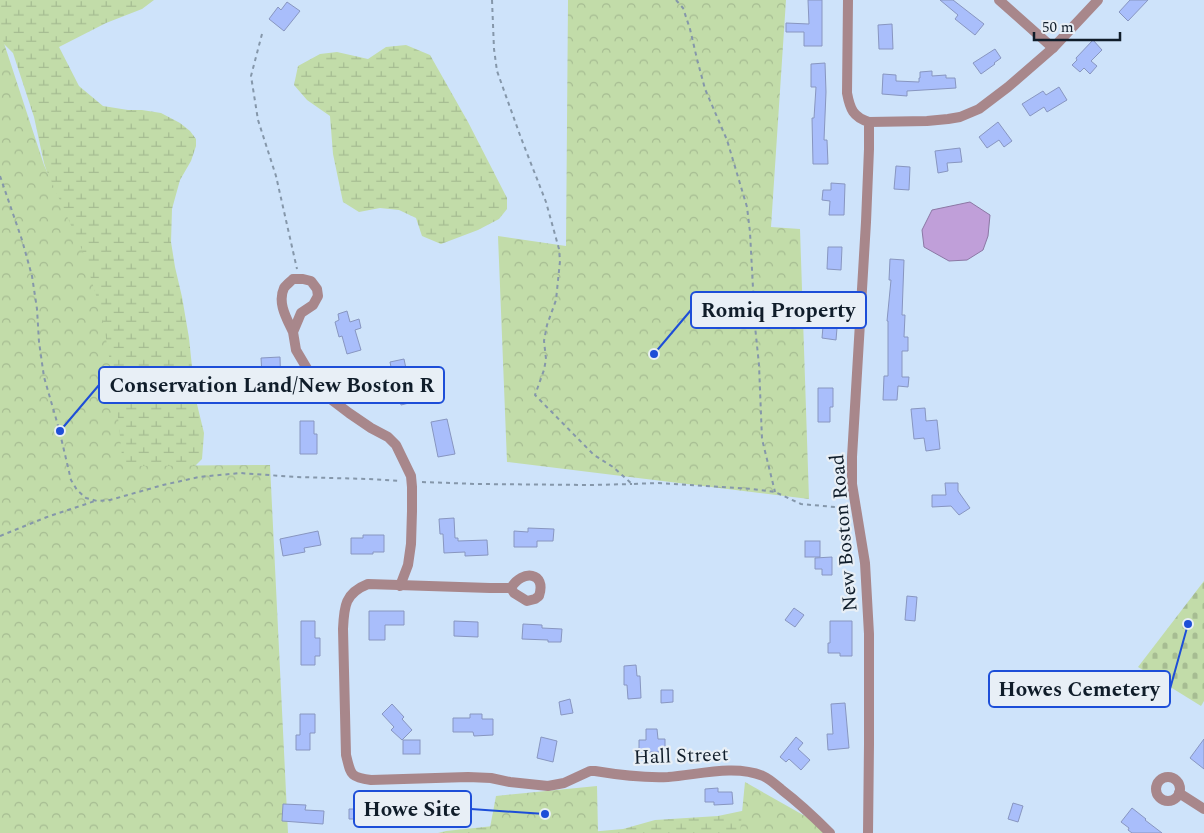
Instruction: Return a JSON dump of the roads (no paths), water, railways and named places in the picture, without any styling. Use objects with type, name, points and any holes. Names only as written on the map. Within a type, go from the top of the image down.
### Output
[{"type":"street","points":[[848,0],[846,93],[849,104],[859,119],[869,122],[948,120],[979,109],[1008,87],[1052,48],[1098,0]]},
{"type":"street","points":[[999,0],[1052,48]]},
{"type":"street","name":"New Boston Road","points":[[868,833],[869,634],[865,564],[852,484],[852,457],[866,222],[869,122]]},
{"type":"street","points":[[293,332],[301,313],[313,305],[318,296],[317,288],[311,281],[293,279],[285,288],[282,298],[283,311],[293,332],[296,350],[324,394],[350,414],[388,437],[396,445],[411,476],[411,544],[408,565],[400,586],[510,588]]},
{"type":"street","name":"Hall Street","points":[[400,586],[368,584],[351,594],[345,605],[343,629],[346,754],[350,772],[353,775],[360,778],[399,780],[483,778],[548,786],[564,783],[595,771],[651,777],[742,771],[764,777],[793,798],[830,833]]},
{"type":"street","points":[[1180,793],[1204,808]]},
{"type":"place","name":"Romiq Property","points":[[654,354]]},
{"type":"place","name":"Conservation Land/New Boston R","points":[[60,431]]},
{"type":"place","name":"Howes Cemetery","points":[[1188,624]]},
{"type":"place","name":"Howe Site","points":[[545,814]]}]
